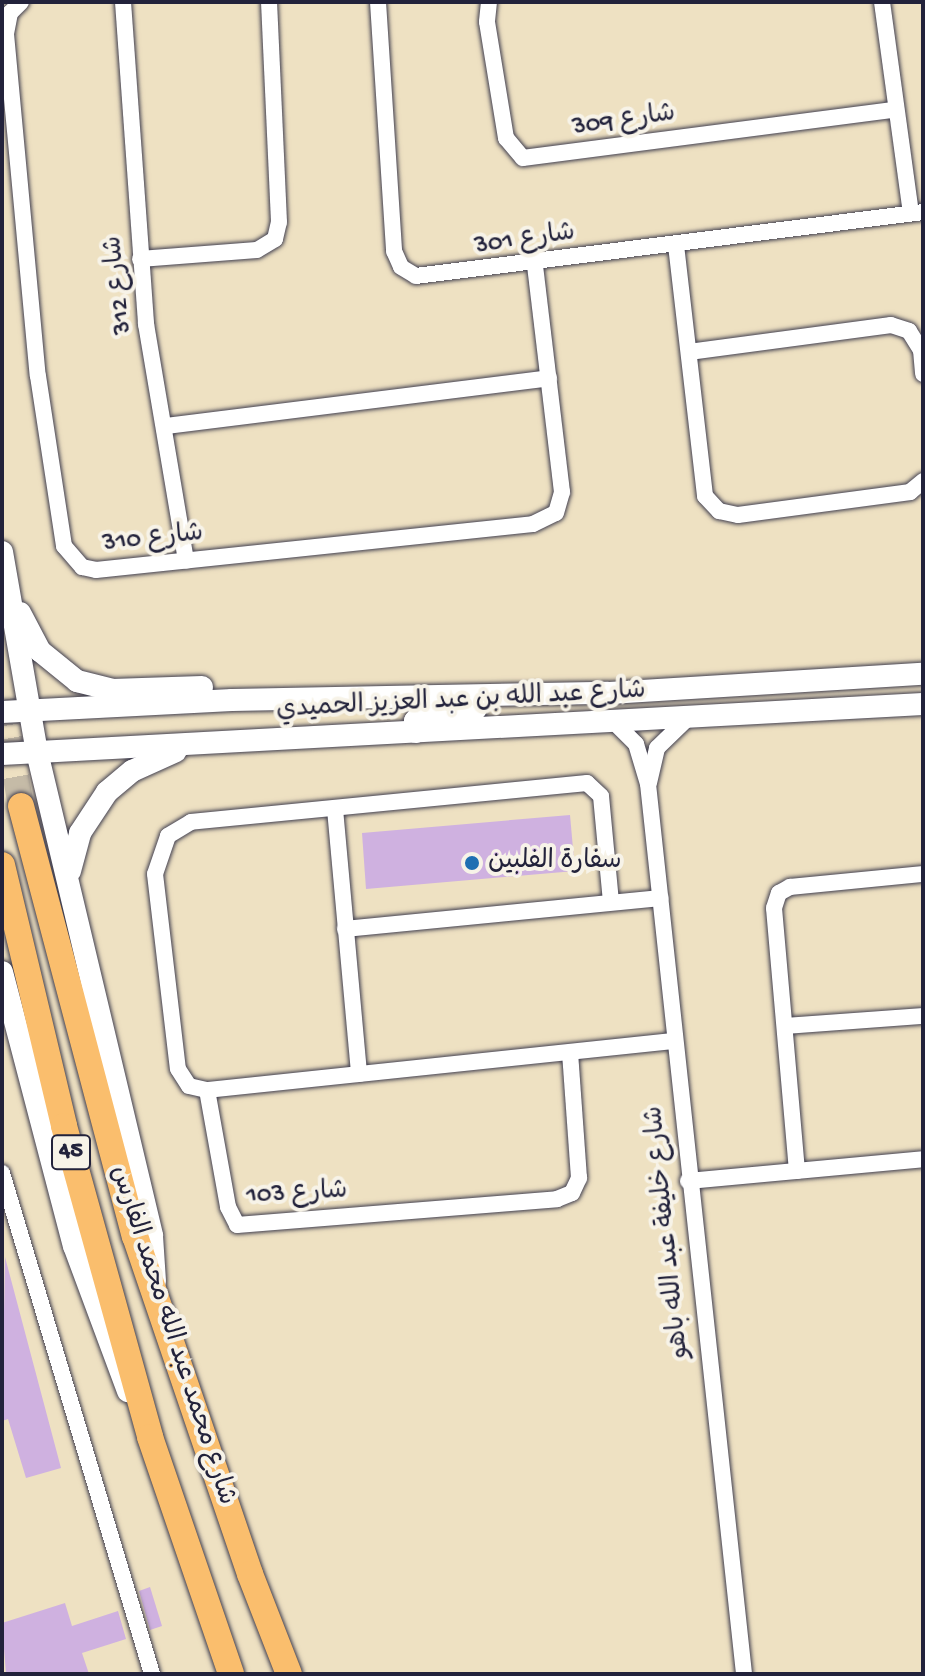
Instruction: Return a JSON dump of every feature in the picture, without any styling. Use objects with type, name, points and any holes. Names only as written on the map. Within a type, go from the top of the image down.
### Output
[{"type":"main road","name":"شارع محمد عبد الله محمد الفارس","points":[[21,806],[115,1165],[250,1574],[289,1674]]},
{"type":"main road","name":"شارع محمد عبد الله محمد الفارس","points":[[2,865],[64,1126],[150,1437],[231,1674]]},
{"type":"main road","points":[[250,1574],[274,1674]]},
{"type":"street","name":"شارع 310","points":[[21,2],[10,13],[6,34],[39,390],[64,546],[76,563],[96,570],[186,561],[533,524],[556,513],[562,492],[535,264]]},
{"type":"street","name":"شارع 312","points":[[123,2],[140,259],[186,561]]},
{"type":"street","points":[[140,259],[257,250],[275,239],[279,222],[269,2]]},
{"type":"street","name":"شارع 301","points":[[378,2],[397,259],[408,273],[425,278],[917,213]]},
{"type":"street","name":"شارع 309","points":[[489,2],[487,22],[506,138],[523,158],[895,110]]},
{"type":"street","points":[[882,2],[895,110],[917,213]]},
{"type":"street","points":[[676,245],[705,496],[719,511],[738,515],[910,492],[923,481]]},
{"type":"street","points":[[689,352],[891,325],[909,331],[921,350],[923,374]]},
{"type":"street","points":[[166,426],[549,378]]},
{"type":"street","points":[[2,552],[37,752],[152,1236],[155,1286]]},
{"type":"street","points":[[8,587],[40,651],[67,675],[100,688],[245,688],[319,698]]},
{"type":"street","name":"شارع عبد الله بن عبد العزيز الحميدي","points":[[2,712],[319,698],[608,693],[923,674]]},
{"type":"street","points":[[416,732],[415,721],[424,713],[544,704],[608,693]]},
{"type":"street","name":"شارع عبد الله بن عبد العزيز الحميدي","points":[[2,754],[923,704]]},
{"type":"street","name":"شارع خليفة عبد الله باهو","points":[[648,784],[657,748],[687,719]]},
{"type":"street","name":"شارع خليفة عبد الله باهو","points":[[615,723],[636,744],[648,784],[688,1181],[744,1674]]},
{"type":"street","points":[[69,880],[80,833],[107,792],[146,763],[205,742]]},
{"type":"street","points":[[611,902],[601,796],[593,785],[191,822],[161,847],[155,874],[178,1069],[189,1086],[207,1090],[674,1041]]},
{"type":"street","points":[[335,809],[359,1074]]},
{"type":"street","points":[[797,1171],[774,908],[779,893],[790,887],[923,874]]},
{"type":"street","points":[[345,929],[660,898]]},
{"type":"street","points":[[2,972],[84,1279],[150,1437]]},
{"type":"street","points":[[786,1026],[923,1016]]},
{"type":"street","name":"شارع 103","points":[[207,1090],[228,1207],[237,1225],[557,1199],[572,1193],[579,1178],[570,1053]]},
{"type":"street","points":[[688,1181],[923,1159]]},
{"type":"street","points":[[2,1173],[152,1674]]},
{"type":"street","points":[[2,1188],[14,1211]]},
{"type":"building","points":[[570,815],[575,871],[366,889],[362,833]]},
{"type":"building","points":[[5,1257],[61,1468],[26,1478],[8,1419],[2,1421]]},
{"type":"building","points":[[150,1587],[162,1626],[150,1630],[139,1591]]},
{"type":"building","points":[[65,1603],[72,1626],[118,1611],[126,1639],[82,1653],[89,1674],[6,1674],[2,1623]]},
{"type":"tunnel","points":[[2,700],[21,806]]},
{"type":"place","name":"سفارة الفلبين","points":[[472,863]]}]
